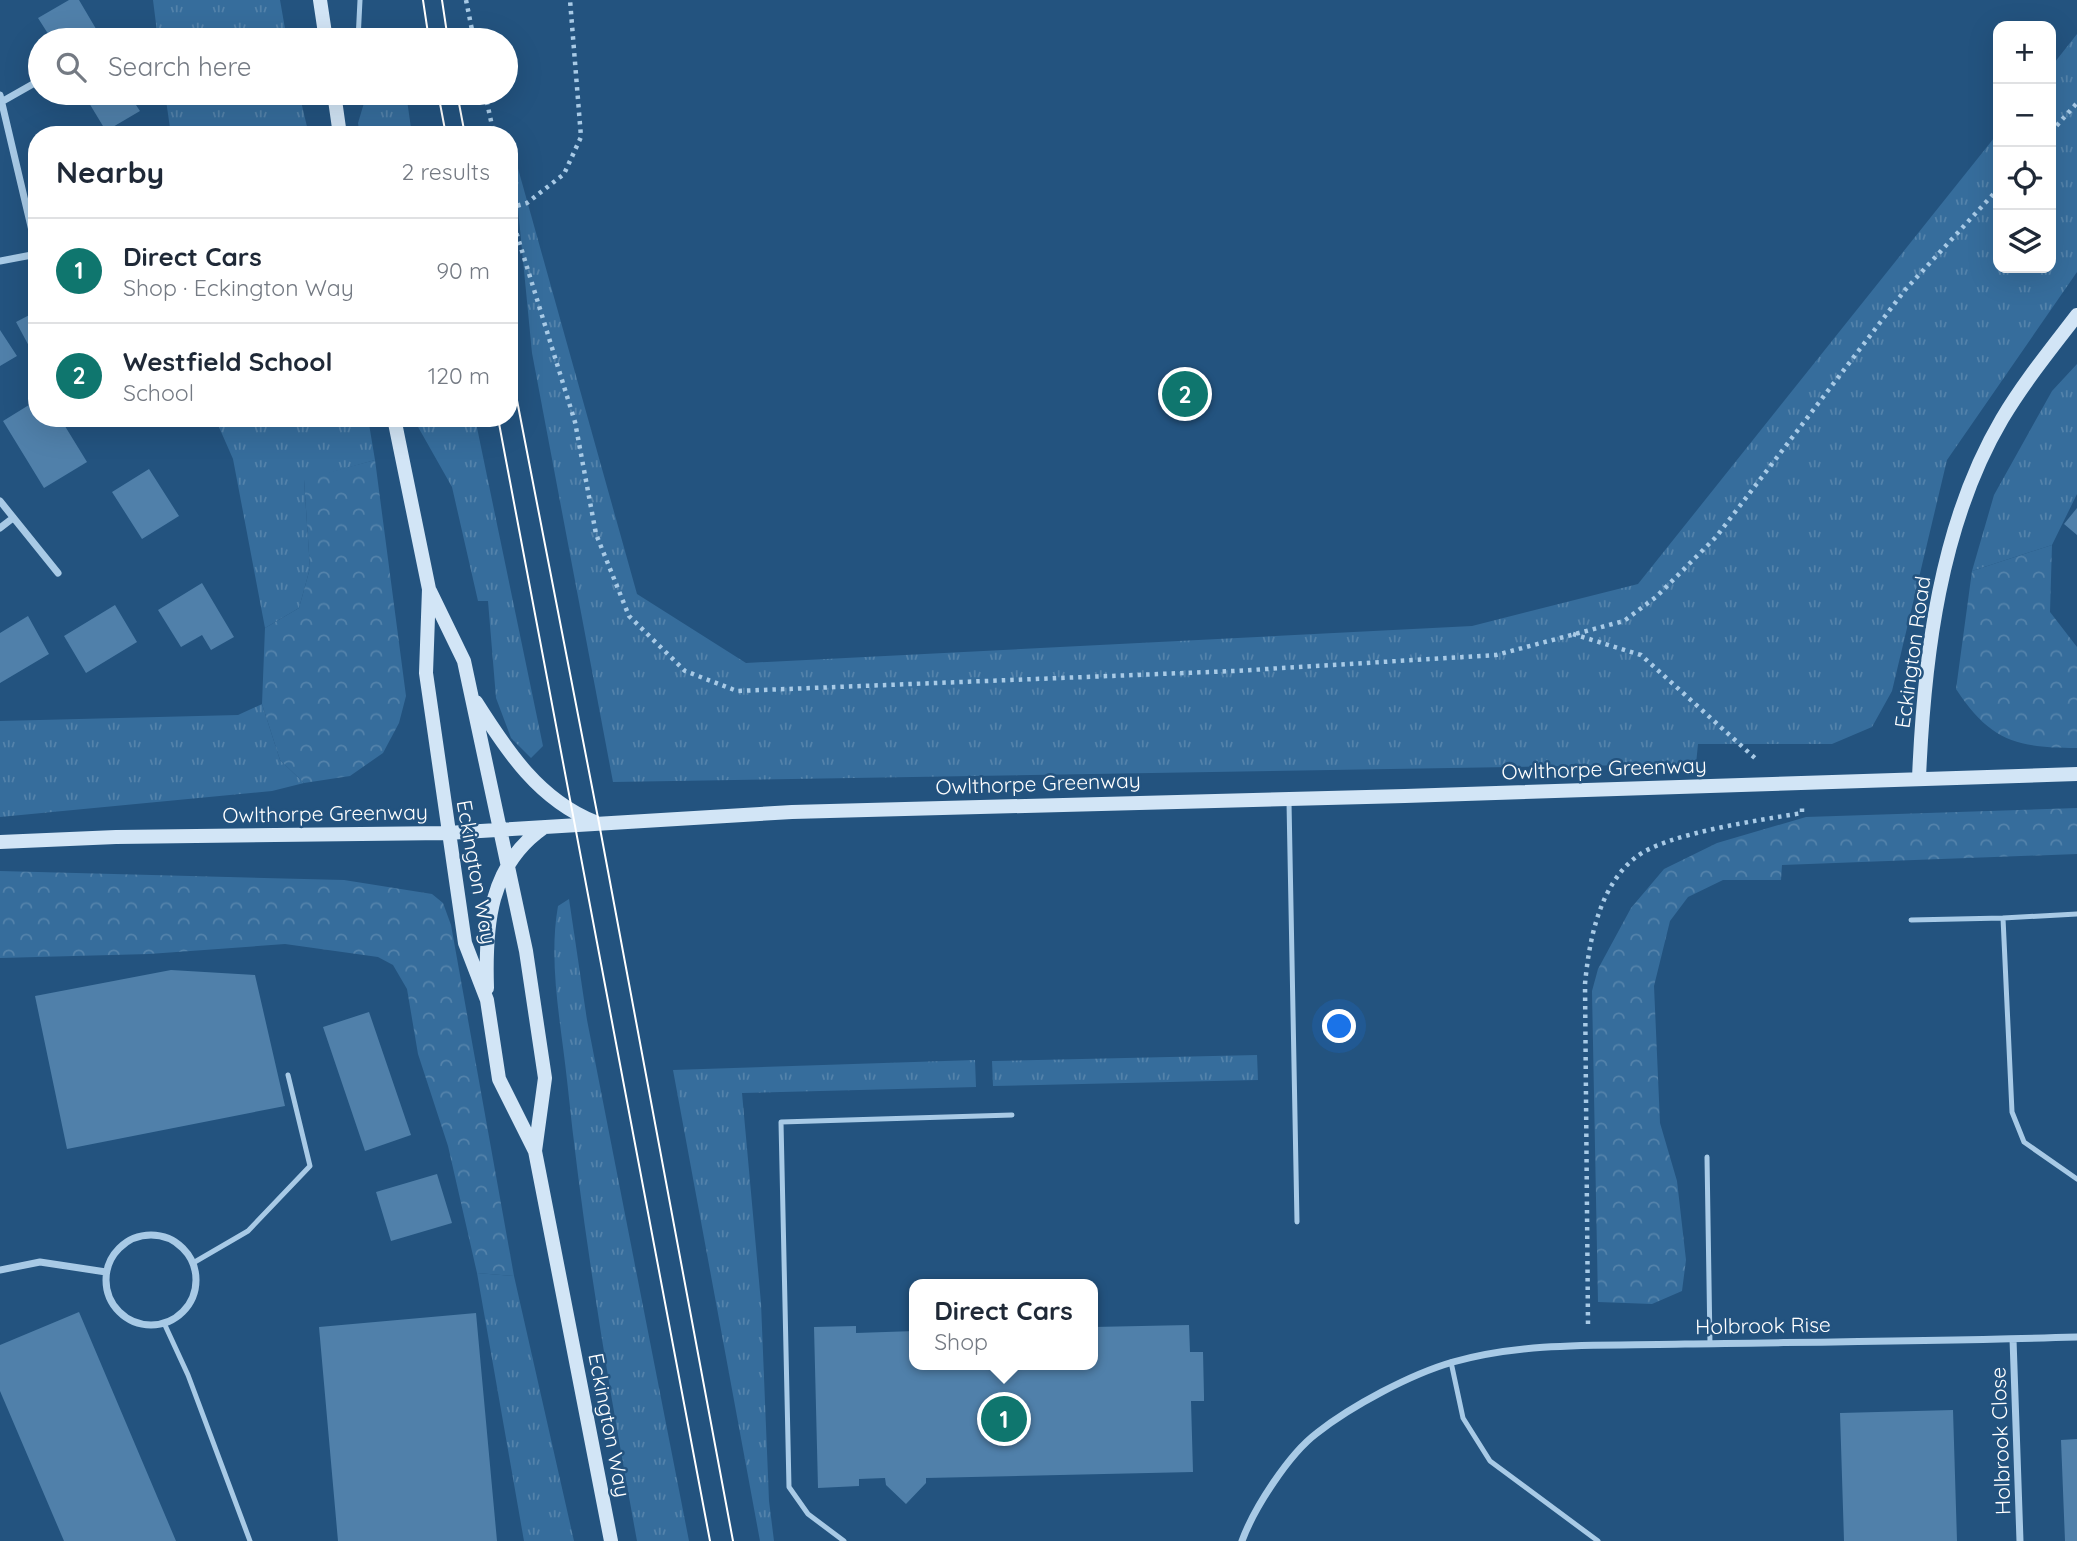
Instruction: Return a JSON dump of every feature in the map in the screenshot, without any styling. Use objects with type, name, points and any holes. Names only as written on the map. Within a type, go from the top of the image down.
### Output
[{"type":"street","points":[[320,0],[324,28]]},
{"type":"street","points":[[28,86],[1,98],[28,214]]},
{"type":"street","points":[[336,105],[339,126]]},
{"type":"street","points":[[0,261],[28,255]]},
{"type":"street","name":"Eckington Road","points":[[1919,778],[1922,702],[1934,617],[1951,541],[1975,475],[2002,419],[2077,315]]},
{"type":"street","name":"Eckington Way","points":[[396,427],[429,589],[426,673],[464,943],[487,1000],[499,1079],[536,1151],[611,1541]]},
{"type":"street","points":[[0,501],[58,573]]},
{"type":"street","points":[[0,528],[13,518]]},
{"type":"street","name":"Eckington Way","points":[[429,589],[464,661],[526,951],[545,1078],[536,1151]]},
{"type":"street","points":[[472,695],[508,751],[528,776],[572,813],[599,823]]},
{"type":"street","name":"Owlthorpe Greenway","points":[[0,842],[116,837],[447,833],[805,811],[2077,774]]},
{"type":"street","points":[[487,1000],[485,945],[497,888],[508,862],[527,839],[544,827]]},
{"type":"street","points":[[146,1235],[174,1241],[185,1251],[196,1277],[188,1306],[177,1317],[164,1324],[148,1325],[133,1322],[120,1314],[110,1302],[106,1272],[111,1258],[120,1247],[132,1239],[146,1235]]},
{"type":"street","points":[[0,1270],[40,1262],[106,1272]]},
{"type":"street","name":"Holbrook Rise","points":[[1451,1362],[1506,1350],[1588,1346],[2077,1337]]},
{"type":"street","name":"Holbrook Close","points":[[2013,1339],[2020,1541]]},
{"type":"street","points":[[1242,1541],[1248,1524],[1276,1478],[1315,1434],[1397,1385],[1451,1362]]},
{"type":"lane","points":[[359,28],[360,0]]},
{"type":"lane","points":[[1289,799],[1297,1222]]},
{"type":"lane","points":[[1911,920],[2077,914]]},
{"type":"lane","points":[[2003,918],[2012,1112],[2024,1142],[2077,1179]]},
{"type":"lane","points":[[192,1263],[248,1231],[310,1166],[288,1075]]},
{"type":"lane","points":[[844,1541],[808,1514],[789,1487],[780,1122],[1012,1115]]},
{"type":"lane","points":[[1707,1157],[1710,1344]]},
{"type":"lane","points":[[164,1324],[188,1375],[250,1541]]},
{"type":"lane","points":[[1451,1362],[1463,1418],[1490,1461],[1598,1541]]},
{"type":"path","points":[[466,0],[472,28]]},
{"type":"path","points":[[518,206],[527,203],[564,174],[581,137],[570,0]]},
{"type":"path","points":[[2056,126],[2077,103]]},
{"type":"path","points":[[488,105],[492,126]]},
{"type":"path","points":[[518,237],[575,422],[596,534],[629,617],[685,671],[737,691],[1234,671],[1496,655],[1624,621],[1656,597],[1716,537],[1905,290],[1993,194]]},
{"type":"path","points":[[1573,634],[1641,655],[1754,757],[1802,783],[1802,813],[1741,823],[1668,842],[1636,857],[1613,882],[1597,920],[1587,962],[1586,985],[1588,1346]]},
{"type":"green space","points":[[153,0],[280,0],[285,28],[156,28]]},
{"type":"green space","points":[[2077,34],[2077,272],[1947,460],[1892,691],[1872,727],[1832,744],[1698,744],[1696,764],[613,782],[532,353],[518,209],[518,168],[637,594],[746,663],[1472,626],[1638,584],[1993,139],[1993,273],[2056,273],[2056,61]]},
{"type":"green space","points":[[167,105],[302,105],[307,126],[170,126]]},
{"type":"green space","points":[[363,105],[408,105],[411,126],[358,126]]},
{"type":"green space","points":[[2077,364],[2077,494],[2052,545],[1972,571],[1994,495],[2052,391]]},
{"type":"green space","points":[[219,427],[370,427],[375,460],[304,480],[310,568],[299,608],[265,628],[233,459]]},
{"type":"green space","points":[[418,427],[477,427],[543,746],[531,758],[511,738],[496,698],[488,601],[478,601],[452,487]]},
{"type":"green space","points":[[375,460],[406,696],[399,723],[383,753],[350,776],[304,783],[280,760],[262,704],[265,628],[299,608],[310,568],[304,479]]},
{"type":"green space","points":[[2052,545],[2050,612],[2077,647],[2077,748],[2038,746],[2007,738],[1993,731],[1981,720],[1956,689],[1972,571]]},
{"type":"green space","points":[[262,704],[280,760],[304,783],[272,791],[0,817],[0,721],[238,715]]},
{"type":"green space","points":[[2077,808],[2077,854],[1782,865],[1781,880],[1723,880],[1688,897],[1670,921],[1654,986],[1660,1123],[1677,1181],[1686,1260],[1682,1291],[1652,1304],[1598,1302],[1592,991],[1598,969],[1631,908],[1664,869],[1717,843],[1806,817]]},
{"type":"green space","points":[[0,871],[344,880],[432,894],[443,903],[451,925],[514,1276],[477,1273],[448,1146],[418,1054],[407,989],[393,965],[378,957],[285,944],[149,954],[0,958]]},
{"type":"green space","points":[[569,899],[587,1020],[689,1541],[637,1541],[589,1254],[556,993],[554,949],[558,906]]},
{"type":"green space","points":[[1257,1055],[1258,1080],[993,1086],[992,1061]]},
{"type":"green space","points":[[975,1060],[976,1087],[742,1093],[761,1303],[769,1501],[774,1541],[760,1541],[673,1070]]},
{"type":"green space","points":[[477,1273],[514,1276],[574,1541],[524,1541]]},
{"type":"building","points":[[69,0],[79,0],[96,28],[44,28],[38,18]]},
{"type":"building","points":[[90,105],[136,105],[140,111],[114,126],[103,126]]},
{"type":"building","points":[[28,316],[28,344],[16,322]]},
{"type":"building","points":[[0,330],[17,356],[0,366]]},
{"type":"building","points":[[28,406],[28,427],[66,427],[87,462],[44,488],[3,421]]},
{"type":"building","points":[[149,469],[179,516],[142,539],[112,492]]},
{"type":"building","points":[[2077,508],[2077,535],[2064,524]]},
{"type":"building","points":[[202,583],[234,637],[211,650],[202,635],[181,647],[158,610]]},
{"type":"building","points":[[115,605],[137,642],[86,673],[64,636]]},
{"type":"building","points":[[28,616],[49,654],[0,683],[0,633]]},
{"type":"building","points":[[171,970],[255,975],[285,1106],[67,1149],[35,996]]},
{"type":"building","points":[[369,1012],[411,1135],[365,1151],[323,1027]]},
{"type":"building","points":[[437,1174],[452,1223],[391,1241],[376,1192]]},
{"type":"building","points":[[79,1312],[176,1541],[64,1541],[0,1391],[0,1345]]},
{"type":"building","points":[[476,1313],[497,1541],[338,1541],[319,1327]]},
{"type":"building","points":[[1189,1325],[1190,1352],[1203,1352],[1204,1401],[1191,1401],[1193,1472],[926,1478],[926,1483],[906,1504],[886,1485],[885,1478],[859,1479],[859,1486],[818,1488],[814,1327],[856,1326],[856,1333],[909,1331],[909,1370],[1098,1370],[1098,1327]]},
{"type":"building","points":[[1953,1410],[1957,1541],[1844,1541],[1840,1413]]},
{"type":"building","points":[[2077,1439],[2077,1541],[2065,1541],[2061,1440]]},
{"type":"tram line","points":[[423,0],[427,28]]},
{"type":"tram line","points":[[442,0],[446,28]]},
{"type":"tram line","points":[[440,105],[444,126]]},
{"type":"tram line","points":[[459,105],[463,126]]},
{"type":"tram line","points":[[518,405],[733,1541]]},
{"type":"tram line","points":[[500,427],[710,1541]]},
{"type":"place","name":"Westfield School","points":[[1185,394]]},
{"type":"place","name":"Direct Cars","points":[[1004,1419]]}]
